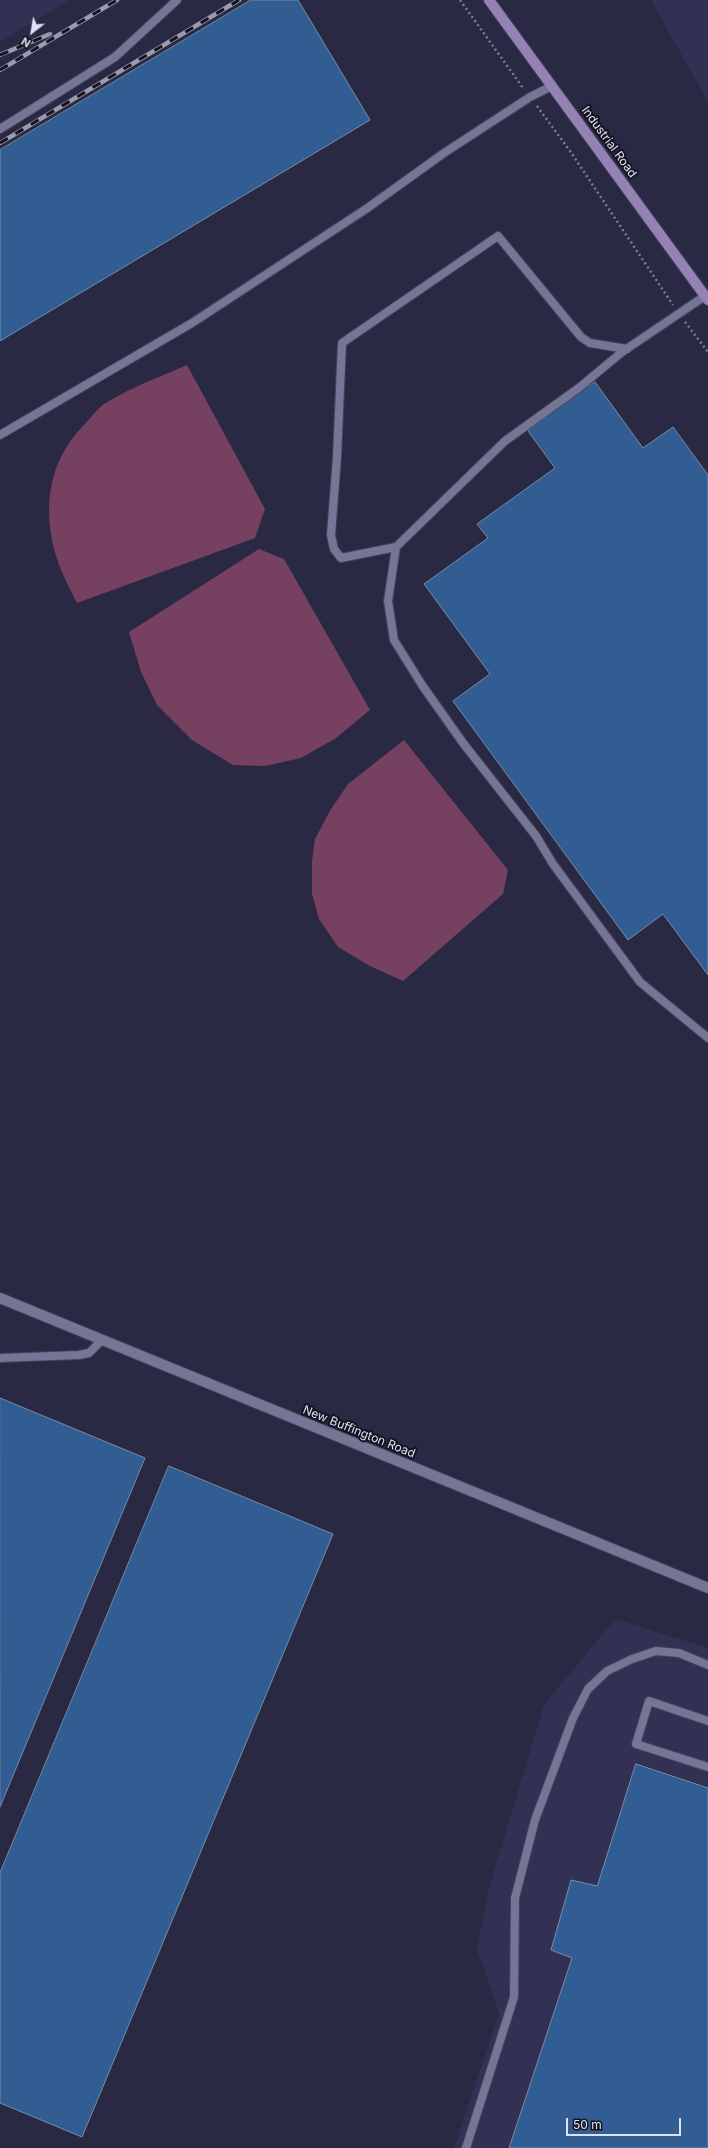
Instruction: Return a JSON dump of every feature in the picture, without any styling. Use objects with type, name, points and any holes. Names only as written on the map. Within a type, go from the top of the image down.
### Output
[{"type":"main road","name":"Industrial Road","points":[[489,0],[706,298]]},
{"type":"street","name":"New Buffington Road","points":[[0,1298],[101,1341],[708,1588]]},
{"type":"lane","points":[[0,129],[115,57],[177,0]]},
{"type":"lane","points":[[0,435],[192,323],[366,209],[444,153],[530,97],[552,86]]},
{"type":"lane","points":[[627,349],[590,343],[581,337],[498,236],[342,343],[337,457],[331,535],[334,550],[341,558],[396,547],[505,441],[580,387],[627,349],[679,314],[706,298]]},
{"type":"lane","points":[[396,547],[388,601],[394,640],[422,685],[463,743],[536,836],[553,864],[580,898],[640,982],[708,1038]]},
{"type":"lane","points":[[0,1358],[79,1355],[89,1353],[101,1341]]},
{"type":"lane","points":[[466,2148],[514,1997],[515,1898],[535,1820],[573,1718],[588,1689],[607,1670],[656,1651],[679,1653],[708,1665]]},
{"type":"lane","points":[[708,1721],[649,1701],[636,1744],[708,1767]]},
{"type":"path","points":[[460,0],[570,151],[679,314],[708,352]]},
{"type":"shaded area","points":[[0,0],[69,0],[0,42]]},
{"type":"shaded area","points":[[651,0],[708,0],[708,102]]},
{"type":"shaded area","points":[[187,365],[265,509],[255,538],[77,603],[57,559],[52,541],[50,523],[49,506],[51,488],[55,472],[62,456],[71,440],[104,404],[134,388]]},
{"type":"shaded area","points":[[259,549],[284,559],[370,710],[336,738],[301,758],[265,766],[233,765],[192,740],[157,705],[141,672],[129,632]]},
{"type":"shaded area","points":[[404,740],[508,870],[503,894],[403,981],[370,966],[338,947],[319,919],[312,894],[312,861],[315,839],[331,809],[348,784]]},
{"type":"shaded area","points":[[615,1619],[708,1648],[708,2148],[454,2148],[499,2013],[477,1949],[489,1888],[544,1705]]},
{"type":"building","points":[[251,0],[298,0],[370,120],[0,341],[0,150]]},
{"type":"building","points":[[595,382],[643,448],[673,427],[708,475],[708,975],[663,914],[628,940],[453,701],[490,674],[424,584],[488,538],[477,524],[555,468],[528,431]]},
{"type":"building","points":[[0,1398],[145,1458],[0,1807]]},
{"type":"building","points":[[169,1466],[333,1534],[82,2137],[0,2103],[0,1873]]},
{"type":"building","points":[[636,1764],[708,1788],[708,2148],[509,2148],[572,1958],[551,1950],[571,1880],[597,1886]]},
{"type":"railway","points":[[0,70],[117,0]]},
{"type":"railway","points":[[0,143],[239,0]]},
{"type":"railway","points":[[0,55],[50,34]]}]
